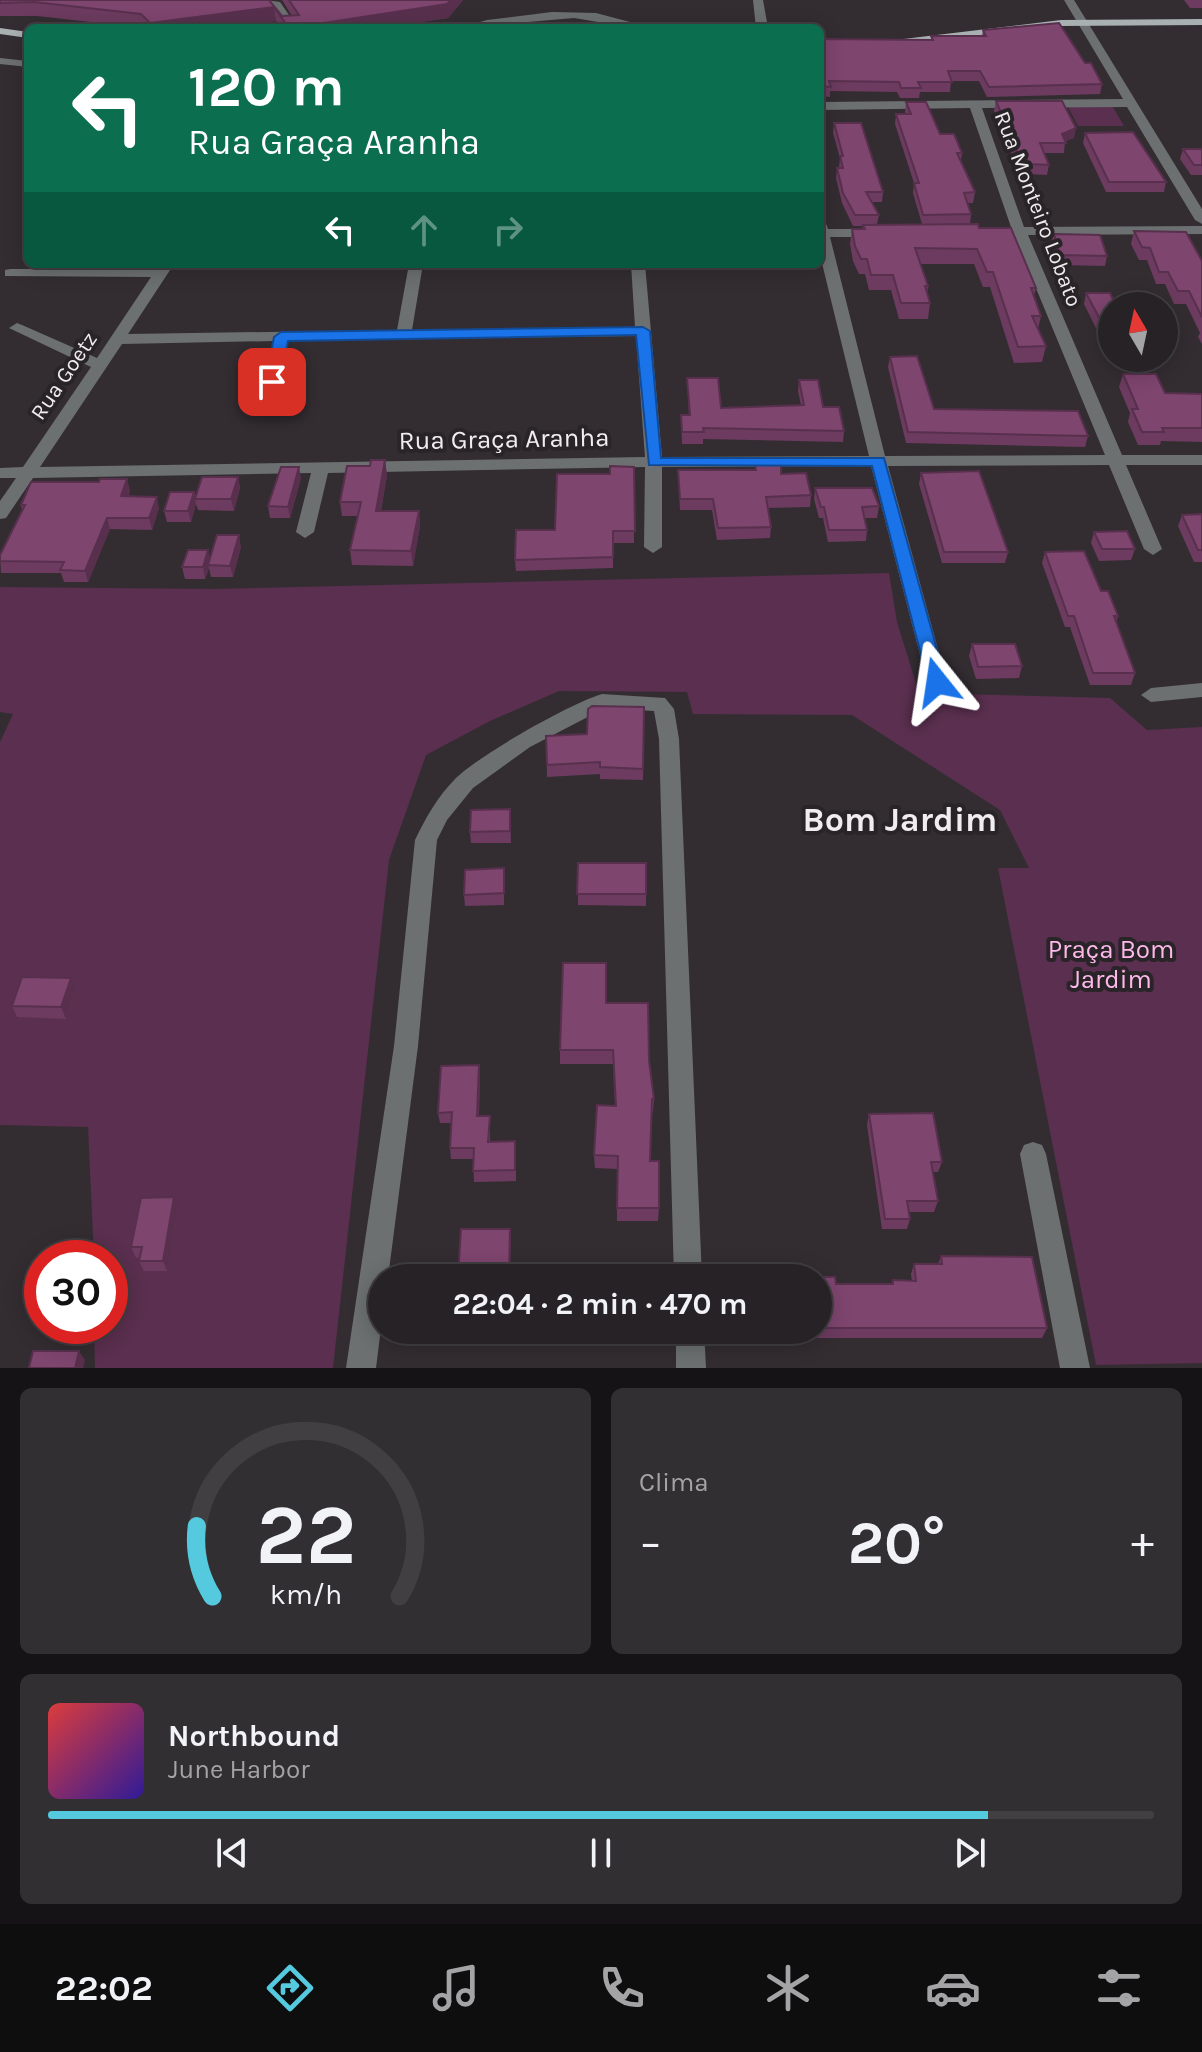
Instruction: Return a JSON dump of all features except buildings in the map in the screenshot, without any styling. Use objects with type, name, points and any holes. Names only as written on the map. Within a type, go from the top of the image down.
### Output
[{"type":"main road","points":[[883,44],[1083,22],[1202,22]]},
{"type":"main road","points":[[0,31],[24,34]]},
{"type":"street","points":[[270,0],[289,24]]},
{"type":"street","points":[[758,0],[761,24]]},
{"type":"street","points":[[1069,0],[1202,220]]},
{"type":"street","points":[[489,24],[542,15],[598,17],[630,24]]},
{"type":"street","points":[[0,61],[24,66]]},
{"type":"street","points":[[824,106],[1130,103]]},
{"type":"street","name":"Rua Monteiro Lobato","points":[[975,105],[1019,231],[1153,549]]},
{"type":"street","points":[[824,230],[897,232]]},
{"type":"street","points":[[989,231],[1202,230]]},
{"type":"street","points":[[824,246],[937,682]]},
{"type":"street","points":[[404,334],[415,268]]},
{"type":"street","points":[[638,268],[654,462],[653,547]]},
{"type":"street","points":[[10,273],[163,269]]},
{"type":"street","name":"Rua Goetz","points":[[0,514],[163,269]]},
{"type":"street","points":[[17,328],[98,364]]},
{"type":"street","points":[[116,339],[643,331]]},
{"type":"street","points":[[268,405],[281,337]]},
{"type":"street","name":"Rua Graça Aranha","points":[[0,473],[654,462],[1202,460]]},
{"type":"street","points":[[305,532],[321,468]]},
{"type":"street","points":[[1151,695],[1202,690]]},
{"type":"street","points":[[376,1264],[406,1046],[426,840],[438,815],[465,782],[523,742],[588,705],[602,701],[658,703],[664,709],[669,739],[688,1264]]},
{"type":"street","points":[[1033,1154],[1075,1368]]},
{"type":"street","points":[[361,1368],[368,1318]]},
{"type":"street","points":[[690,1344],[691,1368]]},
{"type":"green space","points":[[1068,107],[1113,107],[1124,126],[1078,126]]},
{"type":"green space","name":"Praça Bom Jardim","points":[[889,573],[897,622],[919,693],[1110,698],[1147,730],[1202,727],[1202,1363],[1096,1365],[998,868],[1029,868],[1000,810],[852,715],[693,714],[687,692],[559,691],[490,721],[426,755],[389,860],[333,1368],[95,1368],[94,1344],[128,1344],[128,1240],[93,1240],[88,1127],[0,1125],[0,742],[13,714],[0,712],[0,587],[215,589]]},
{"type":"district","name":"Bom Jardim","points":[[900,820]]},
{"type":"route","points":[[272,382],[281,337],[643,331],[654,462],[879,461],[937,682]]}]
